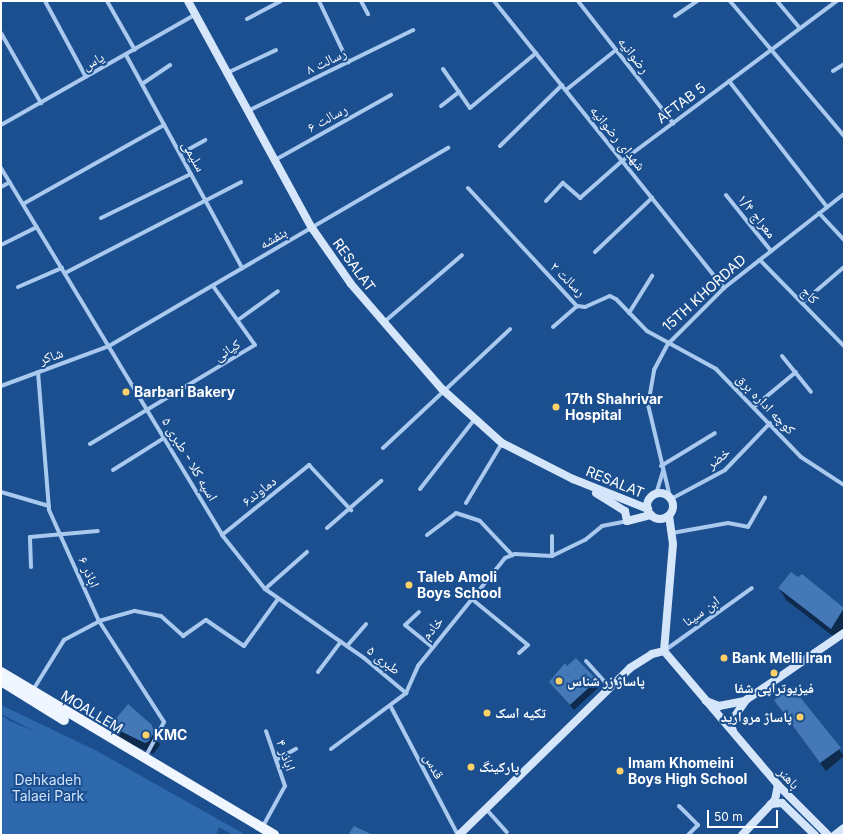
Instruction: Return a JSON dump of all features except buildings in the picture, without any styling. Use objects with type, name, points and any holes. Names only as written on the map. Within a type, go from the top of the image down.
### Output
[{"type":"main road","name":"RESALAT","points":[[188,1],[312,228],[351,284],[383,323],[442,389],[474,420],[502,443],[573,479],[649,512]]},
{"type":"main road","name":"RESALAT","points":[[573,479],[625,511],[627,521]]},
{"type":"main road","points":[[459,835],[639,661],[664,651],[672,534],[669,516],[673,508],[670,498],[656,494],[649,500],[649,512],[657,519],[669,516]]},
{"type":"main road","points":[[627,521],[649,512]]},
{"type":"main road","points":[[735,736],[730,723],[746,700],[844,633]]},
{"type":"main road","name":"باهنر","points":[[664,651],[778,785],[828,835]]},
{"type":"main road","name":"MOALLEM","points":[[1,672],[263,832]]},
{"type":"main road","name":"MOALLEM","points":[[1,681],[72,724],[263,832],[274,835]]},
{"type":"main road","points":[[706,701],[719,706],[746,700]]},
{"type":"main road","points":[[742,835],[771,804],[778,785]]},
{"type":"main road","points":[[771,804],[782,803],[815,835]]},
{"type":"main road","points":[[836,835],[844,828]]},
{"type":"street","points":[[45,1],[86,77]]},
{"type":"street","points":[[107,1],[135,50]]},
{"type":"street","points":[[246,19],[281,1]]},
{"type":"street","points":[[319,1],[348,62]]},
{"type":"street","points":[[361,1],[368,14]]},
{"type":"street","name":"شهدای رضوانیه","points":[[494,1],[724,288]]},
{"type":"street","name":"رضوانیه","points":[[578,1],[673,123]]},
{"type":"street","points":[[675,16],[696,1]]},
{"type":"street","points":[[730,1],[844,136]]},
{"type":"street","points":[[777,1],[800,28]]},
{"type":"street","name":"AFTAB 5","points":[[546,200],[563,183],[580,198],[622,161],[836,1]]},
{"type":"street","name":"یاس","points":[[1,125],[196,15]]},
{"type":"street","name":"رسالت ۸","points":[[248,112],[413,30]]},
{"type":"street","points":[[1,33],[41,103]]},
{"type":"street","points":[[227,74],[276,50]]},
{"type":"street","points":[[566,90],[616,50]]},
{"type":"street","points":[[443,69],[470,108],[536,53]]},
{"type":"street","name":"سلیمی","points":[[126,55],[242,268]]},
{"type":"street","points":[[833,71],[844,64]]},
{"type":"street","points":[[142,84],[170,65]]},
{"type":"street","points":[[729,81],[827,207]]},
{"type":"street","points":[[500,146],[562,85]]},
{"type":"street","points":[[441,106],[459,92]]},
{"type":"street","name":"رسالت ۶","points":[[275,160],[391,95]]},
{"type":"street","points":[[23,204],[164,125]]},
{"type":"street","points":[[180,154],[205,140]]},
{"type":"street","name":"بنفشه","points":[[109,346],[448,148]]},
{"type":"street","name":"اسپه کلا - طبری ۵","points":[[1,168],[222,535],[265,589],[347,646]]},
{"type":"street","points":[[101,218],[191,174]]},
{"type":"street","points":[[1,187],[10,182]]},
{"type":"street","points":[[65,273],[241,182]]},
{"type":"street","name":"رسالت ۲","points":[[468,188],[577,306],[585,307],[610,296],[647,331],[668,344]]},
{"type":"street","name":"15TH KHORDAD","points":[[670,498],[648,405],[654,370],[668,344],[724,288],[844,194]]},
{"type":"street","name":"معراج ۱/۴","points":[[726,195],[771,251]]},
{"type":"street","points":[[595,252],[652,198]]},
{"type":"street","points":[[819,213],[844,240]]},
{"type":"street","points":[[1,245],[37,227]]},
{"type":"street","points":[[383,323],[462,255]]},
{"type":"street","name":"کاج","points":[[760,260],[844,346]]},
{"type":"street","points":[[802,303],[844,267]]},
{"type":"street","points":[[18,287],[62,268]]},
{"type":"street","points":[[629,313],[652,276]]},
{"type":"street","name":"کیانی","points":[[148,412],[255,345],[213,286]]},
{"type":"street","points":[[238,320],[278,291]]},
{"type":"street","points":[[553,327],[577,306]]},
{"type":"street","points":[[383,448],[442,389],[510,328]]},
{"type":"street","name":"کوچه اداره برق","points":[[668,344],[716,369],[754,406],[813,468],[844,485]]},
{"type":"street","name":"شاکر","points":[[1,386],[109,346]]},
{"type":"street","points":[[782,356],[811,392]]},
{"type":"street","name":"اباذر ۶","points":[[38,372],[48,506],[98,621],[164,722],[144,759]]},
{"type":"street","points":[[754,406],[796,372]]},
{"type":"street","points":[[90,444],[148,412]]},
{"type":"street","points":[[420,489],[474,420]]},
{"type":"street","name":"خضر","points":[[670,498],[725,470],[770,423]]},
{"type":"street","points":[[662,468],[715,433]]},
{"type":"street","points":[[113,470],[164,438]]},
{"type":"street","points":[[466,504],[502,443]]},
{"type":"street","name":"دماوند۶","points":[[222,535],[309,465],[351,510]]},
{"type":"street","name":"15TH KHORDAD","points":[[656,494],[662,468]]},
{"type":"street","points":[[327,528],[351,510],[381,481]]},
{"type":"street","points":[[1,492],[48,506]]},
{"type":"street","points":[[672,534],[728,523],[748,526],[765,498]]},
{"type":"street","points":[[427,535],[456,513],[480,521],[512,555],[552,556],[586,540],[602,526],[627,521]]},
{"type":"street","points":[[31,567],[30,537],[98,531]]},
{"type":"street","points":[[552,536],[552,556]]},
{"type":"street","points":[[265,589],[307,552]]},
{"type":"street","name":"خادم","points":[[331,748],[391,707],[406,693],[418,666],[473,600],[505,558],[512,555]]},
{"type":"street","name":"ابن سینا","points":[[664,651],[752,588]]},
{"type":"street","points":[[32,691],[64,640],[98,621],[141,612],[161,616],[183,636],[206,620],[244,646],[278,599]]},
{"type":"street","points":[[473,600],[528,645],[519,653]]},
{"type":"street","points":[[419,612],[404,625],[432,648]]},
{"type":"street","points":[[347,646],[366,624]]},
{"type":"street","points":[[318,672],[341,642]]},
{"type":"street","name":"طبری ۵","points":[[347,646],[406,693]]},
{"type":"street","points":[[586,661],[610,688]]},
{"type":"street","name":"قدس","points":[[391,707],[459,835]]},
{"type":"street","name":"اباذر ۴","points":[[263,832],[285,786],[266,731]]},
{"type":"street","points":[[276,760],[296,749]]},
{"type":"street","points":[[680,806],[698,825],[688,835]]},
{"type":"street","points":[[486,809],[507,832]]},
{"type":"green space","name":"Dehkadeh Talaei Park","points":[[1,705],[97,751],[246,835],[233,835],[219,827],[216,835],[1,835],[1,715],[10,721],[38,733],[1,714]]},
{"type":"place","name":"Barbari Bakery","points":[[126,392]]},
{"type":"place","name":"17th Shahrivar Hospital","points":[[556,407]]},
{"type":"place","name":"Taleb Amoli Boys School","points":[[409,585]]},
{"type":"place","name":"Bank Melli Iran","points":[[724,658]]},
{"type":"place","name":"فیزیوتراپی شفا","points":[[774,673]]},
{"type":"place","name":"پاساژ زر شناس","points":[[559,681]]},
{"type":"place","name":"تکیه اسک","points":[[487,713]]},
{"type":"place","name":"پاساژ مروارید","points":[[800,717]]},
{"type":"place","name":"KMC","points":[[146,735]]},
{"type":"place","name":"پارکینگ","points":[[471,767]]},
{"type":"place","name":"Imam Khomeini Boys High School","points":[[620,771]]}]
